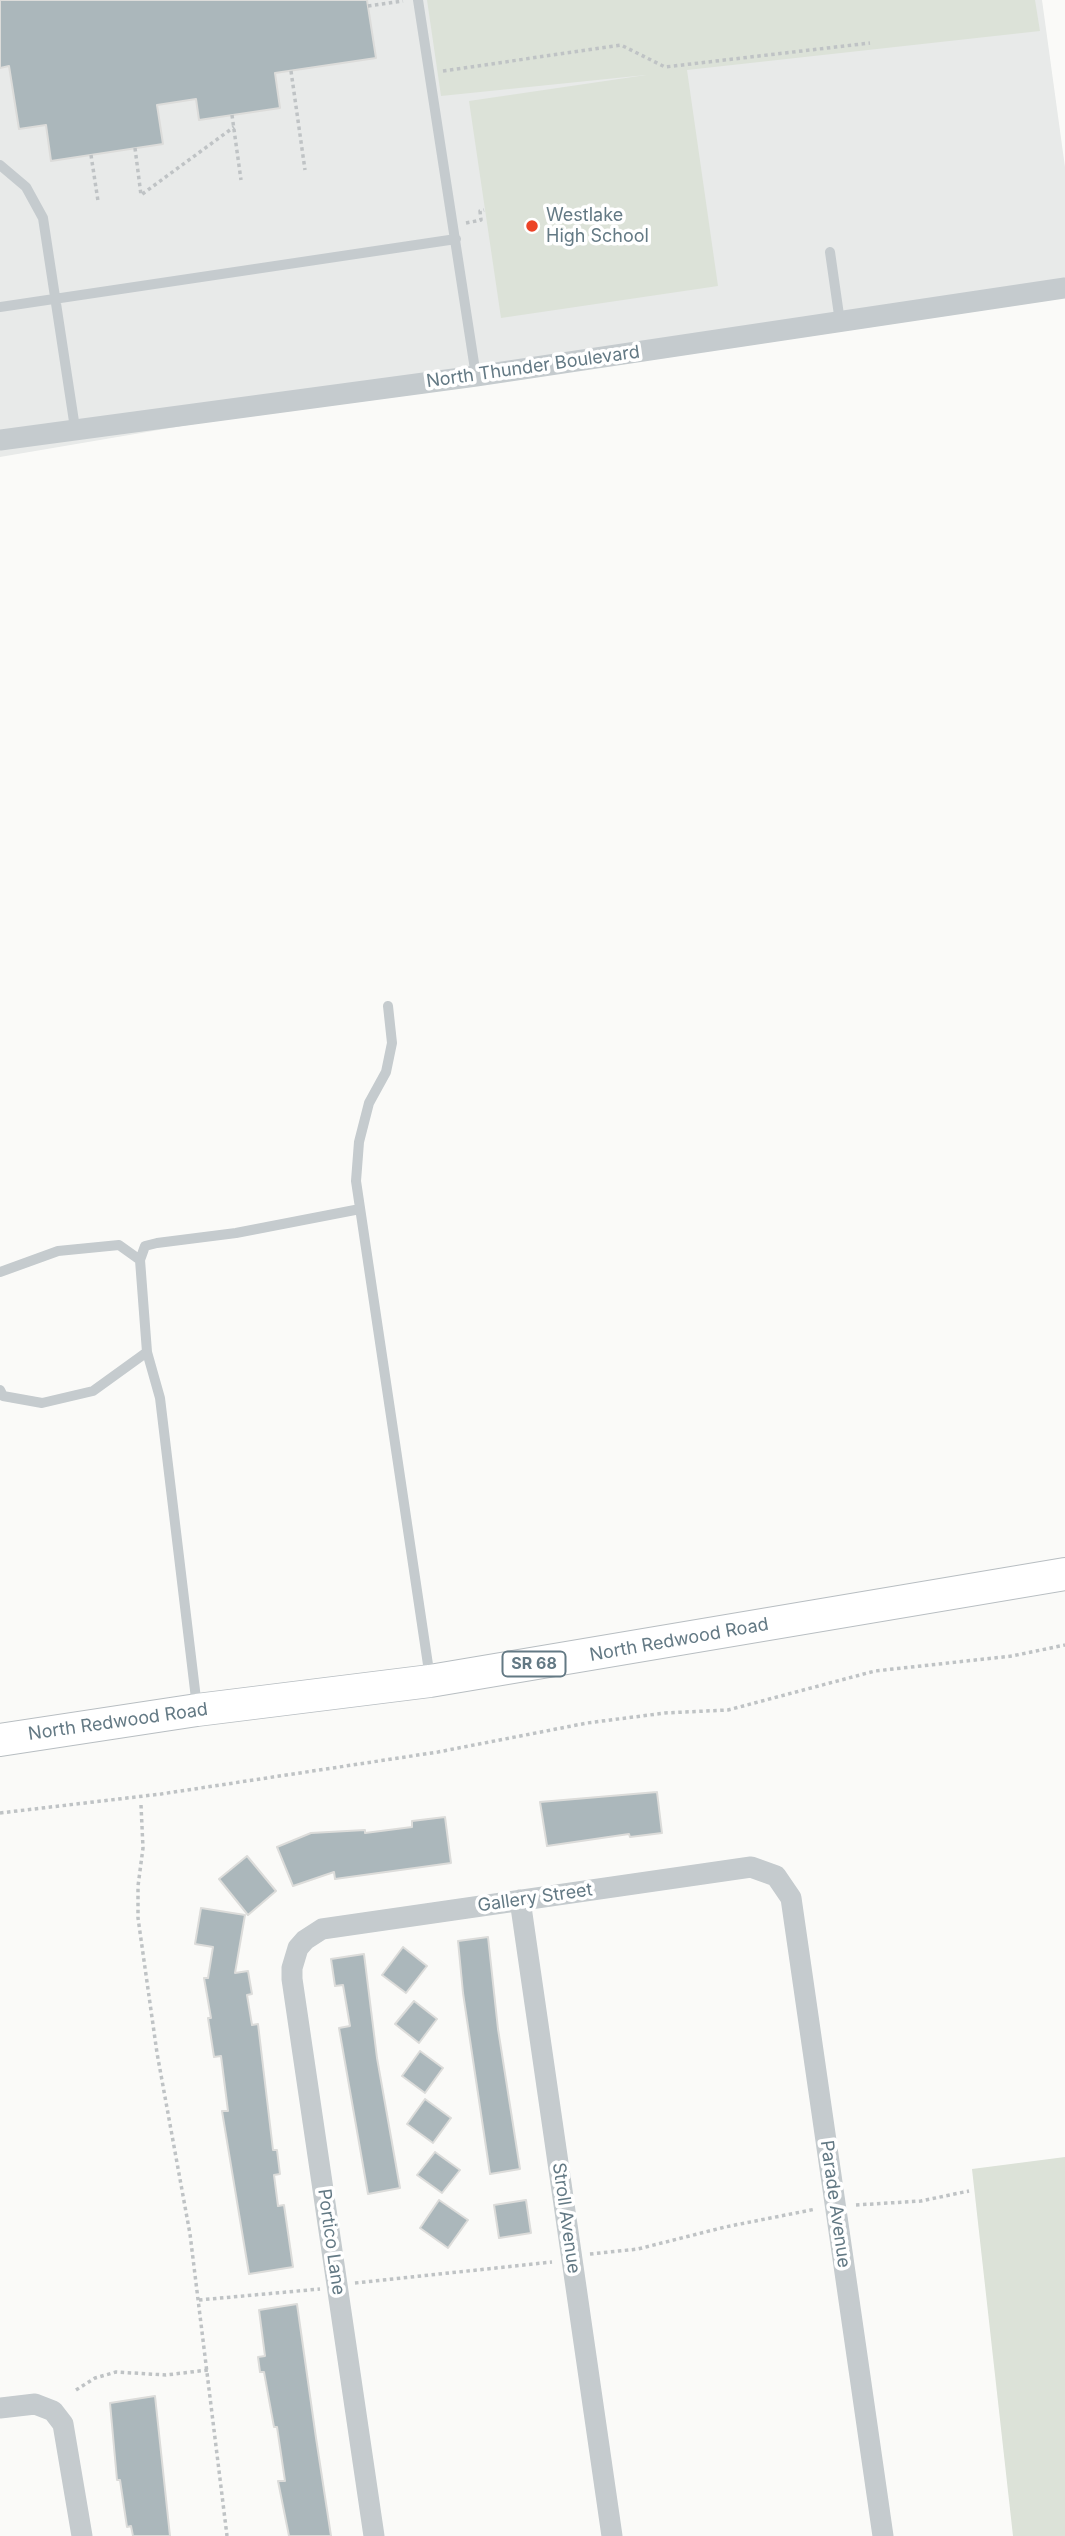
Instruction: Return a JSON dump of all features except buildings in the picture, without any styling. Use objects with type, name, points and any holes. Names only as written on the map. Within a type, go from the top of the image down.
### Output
[{"type":"main road","name":"North Redwood Road","points":[[0,1740],[197,1710],[430,1681],[1065,1574]]},
{"type":"street","name":"North Thunder Boulevard","points":[[0,440],[476,376],[1065,288]]},
{"type":"street","name":"Gallery Street","points":[[298,1948],[322,1929],[751,1867],[776,1876]]},
{"type":"street","name":"Parade Avenue","points":[[776,1876],[790,1898],[844,2205],[883,2536]]},
{"type":"street","name":"Stroll Avenue","points":[[520,1900],[612,2536]]},
{"type":"street","name":"Portico Lane","points":[[298,1948],[293,1958],[292,1979],[374,2536]]},
{"type":"street","points":[[0,2408],[35,2404],[52,2411],[67,2432],[82,2536]]},
{"type":"lane","points":[[418,0],[476,376]]},
{"type":"lane","points":[[0,165],[26,187],[43,218],[75,428]]},
{"type":"lane","points":[[0,307],[456,239]]},
{"type":"lane","points":[[830,253],[840,322]]},
{"type":"lane","points":[[388,1006],[392,1043],[386,1072],[369,1103],[359,1142],[356,1181],[430,1681]]},
{"type":"lane","points":[[197,1710],[160,1398],[147,1352],[140,1260],[145,1246],[157,1243],[236,1233],[360,1209]]},
{"type":"lane","points":[[0,1272],[58,1251],[119,1245],[140,1260]]},
{"type":"lane","points":[[0,1390],[3,1396],[42,1403],[93,1391],[147,1352]]},
{"type":"path","points":[[368,6],[403,1]]},
{"type":"path","points":[[443,71],[621,45],[665,67],[870,43]]},
{"type":"path","points":[[291,71],[305,170]]},
{"type":"path","points":[[232,115],[241,180]]},
{"type":"path","points":[[135,149],[141,195],[234,127]]},
{"type":"path","points":[[91,155],[98,201]]},
{"type":"path","points":[[464,223],[481,220],[480,211],[484,210]]},
{"type":"path","points":[[0,1813],[161,1794],[438,1752],[587,1723],[665,1713],[728,1710],[876,1671],[1012,1656],[1065,1645]]},
{"type":"path","points":[[141,1805],[143,1848],[138,1918],[141,1944],[199,2300],[227,2536]]},
{"type":"path","points":[[199,2300],[541,2265],[571,2256],[638,2249],[725,2227],[844,2205],[921,2201],[969,2191]]},
{"type":"path","points":[[76,2390],[95,2378],[116,2372],[166,2375],[208,2370]]},
{"type":"shaded area","name":"Westlake High School","points":[[0,0],[1042,0],[1065,167],[1065,285],[476,376],[0,457]]},
{"type":"shaded area","points":[[427,0],[1035,0],[1040,31],[687,70],[718,286],[501,318],[469,101],[646,75],[441,96]]},
{"type":"shaded area","points":[[1065,2157],[1065,2536],[1013,2536],[972,2169]]},
{"type":"place","name":"Westlake High School","points":[[532,226]]}]
